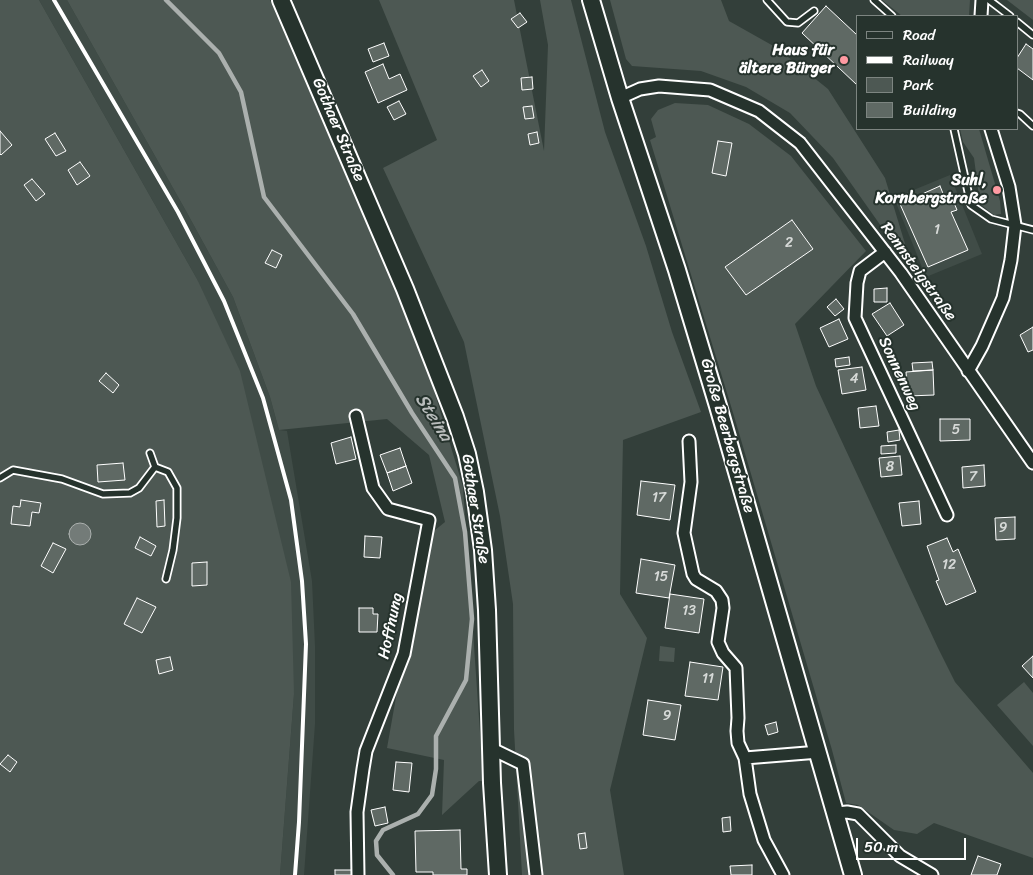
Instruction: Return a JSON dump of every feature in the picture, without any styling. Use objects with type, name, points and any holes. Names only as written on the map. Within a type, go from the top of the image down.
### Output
[{"type":"street","name":"Gothaer Straße","points":[[281,0],[405,289],[456,416],[467,454],[475,492],[483,550],[498,875]]},
{"type":"street","name":"Große Beerbergstraße","points":[[591,0],[620,98],[718,406],[837,813],[853,875]]},
{"type":"street","points":[[981,15],[982,0]]},
{"type":"street","name":"Rennsteigstraße","points":[[620,98],[640,90],[659,86],[710,90],[759,111],[800,143],[885,252],[1033,463]]},
{"type":"street","points":[[968,371],[982,346],[1003,298],[1011,260],[1015,225],[1009,187],[991,130]]},
{"type":"street","name":"Sonnenweg","points":[[885,252],[860,271],[857,283],[855,318],[948,515]]},
{"type":"street","name":"Hoffnung","points":[[356,416],[373,488],[388,509],[429,520],[404,654],[366,751],[362,769],[357,812],[358,875]]},
{"type":"street","points":[[689,441],[691,482],[684,533],[693,574],[696,579],[716,591],[722,600],[723,608],[718,642],[722,653],[736,668],[738,743],[745,758],[755,814],[764,840],[783,875]]},
{"type":"street","points":[[492,749],[523,764],[536,875]]},
{"type":"street","points":[[745,758],[819,752]]},
{"type":"street","points":[[837,813],[858,814],[900,856],[932,875]]},
{"type":"lane","points":[[767,0],[787,22],[798,23],[814,11]]},
{"type":"lane","points":[[874,0],[891,15]]},
{"type":"lane","points":[[989,0],[1009,15]]},
{"type":"lane","points":[[1018,23],[1033,35]]},
{"type":"lane","points":[[1018,113],[1033,126]]},
{"type":"lane","points":[[954,130],[971,205],[990,219],[1033,230]]},
{"type":"lane","points":[[150,453],[155,467],[168,472],[177,488],[177,518],[173,550],[166,579]]},
{"type":"lane","points":[[0,478],[13,470],[62,479],[103,494],[130,493],[139,488],[155,467]]},
{"type":"shaded area","points":[[39,0],[67,0],[233,297],[270,397],[279,430],[287,431],[312,581],[315,646],[315,724],[304,875],[280,875],[294,694],[197,279]]},
{"type":"shaded area","points":[[950,175],[982,254],[926,277],[894,198]]},
{"type":"shaded area","points":[[80,523],[88,526],[91,534],[88,542],[80,545],[72,542],[69,534],[72,526]]},
{"type":"green space","points":[[0,0],[39,0],[197,279],[240,371],[291,582],[294,694],[280,875],[0,875]]},
{"type":"green space","points":[[67,0],[270,0],[423,354],[463,487],[482,781],[479,781],[442,815],[444,760],[387,748],[424,539],[445,522],[429,455],[387,419],[279,430],[270,397],[233,297]]},
{"type":"green space","points":[[379,0],[514,0],[544,151],[548,45],[540,0],[571,0],[605,132],[646,246],[672,332],[701,412],[623,440],[620,594],[647,638],[610,790],[624,875],[522,875],[514,730],[513,604],[500,516],[464,342],[383,168],[437,140]]},
{"type":"green space","points":[[610,0],[721,0],[729,21],[777,48],[828,89],[885,178],[906,247],[900,253],[833,158],[790,113],[746,87],[701,71],[632,66],[626,59]]},
{"type":"green space","points":[[882,0],[970,0],[969,15],[901,15]]},
{"type":"green space","points":[[1007,0],[1033,0],[1033,20]]},
{"type":"green space","points":[[675,103],[708,105],[749,124],[791,156],[866,251],[795,324],[816,386],[955,682],[1033,773],[1033,858],[934,823],[917,834],[894,830],[858,805],[846,803],[734,416],[650,140],[656,137],[651,119],[658,110]]},
{"type":"green space","points":[[960,130],[979,130],[1000,201],[1001,214],[994,215],[980,204],[974,158],[963,142]]},
{"type":"green space","points":[[660,646],[675,648],[674,662],[659,661]]},
{"type":"green space","points":[[1024,682],[1033,693],[1033,746],[997,705]]},
{"type":"building","name":"Haus für ältere Bürger","points":[[826,6],[856,34],[856,84],[802,33]]},
{"type":"building","points":[[520,13],[527,22],[518,28],[511,19]]},
{"type":"building","points":[[384,43],[389,56],[373,62],[368,49]]},
{"type":"building","points":[[1026,44],[1033,49],[1033,80],[1018,69],[1018,56]]},
{"type":"building","points":[[383,64],[389,79],[400,74],[407,90],[378,103],[365,72]]},
{"type":"building","points":[[482,70],[489,81],[481,87],[473,76]]},
{"type":"building","points":[[532,77],[533,89],[522,90],[521,78]]},
{"type":"building","points":[[399,101],[406,114],[394,120],[387,107]]},
{"type":"building","points":[[532,106],[534,118],[525,119],[523,107]]},
{"type":"building","points":[[0,131],[12,145],[1,155],[0,154]]},
{"type":"building","points":[[537,132],[539,143],[530,145],[528,134]]},
{"type":"building","points":[[55,133],[66,151],[56,156],[45,139]]},
{"type":"building","points":[[718,141],[732,143],[726,176],[712,173]]},
{"type":"building","points":[[80,162],[90,176],[77,185],[68,170]]},
{"type":"building","points":[[32,179],[45,194],[36,201],[24,185]]},
{"type":"building","points":[[940,186],[946,201],[952,198],[957,210],[951,212],[968,250],[928,267],[900,204]]},
{"type":"building","points":[[792,220],[813,249],[746,295],[725,267]]},
{"type":"building","points":[[272,250],[282,255],[276,268],[265,263]]},
{"type":"building","points":[[887,288],[887,302],[874,302],[874,289]]},
{"type":"building","points":[[836,299],[844,309],[835,316],[827,307]]},
{"type":"building","points":[[890,303],[904,325],[887,336],[872,314]]},
{"type":"building","points":[[839,319],[848,339],[829,347],[820,328]]},
{"type":"building","points":[[1033,327],[1033,350],[1028,352],[1020,335]]},
{"type":"building","points":[[849,357],[850,365],[836,367],[835,359]]},
{"type":"building","points":[[932,362],[933,370],[913,371],[912,363]]},
{"type":"building","points":[[862,367],[866,390],[842,394],[838,370]]},
{"type":"building","points":[[933,370],[934,395],[908,396],[906,372]]},
{"type":"building","points":[[106,373],[119,385],[113,393],[99,381]]},
{"type":"building","points":[[876,406],[879,426],[860,428],[858,408]]},
{"type":"building","points":[[940,419],[970,419],[970,440],[940,441]]},
{"type":"building","points":[[899,430],[900,440],[888,442],[887,432]]},
{"type":"building","points":[[351,437],[356,459],[336,464],[331,443]]},
{"type":"building","points":[[896,445],[896,453],[881,454],[881,446]]},
{"type":"building","points":[[400,448],[406,466],[387,473],[380,455]]},
{"type":"building","points":[[900,456],[902,475],[881,477],[879,458]]},
{"type":"building","points":[[123,463],[125,480],[98,482],[97,465]]},
{"type":"building","points":[[984,465],[985,486],[963,488],[962,467]]},
{"type":"building","points":[[406,466],[412,483],[393,491],[387,473]]},
{"type":"building","points":[[641,481],[675,485],[670,520],[637,515]]},
{"type":"building","points":[[21,500],[41,503],[39,513],[32,512],[30,526],[11,524],[13,506],[20,507]]},
{"type":"building","points":[[164,500],[165,526],[157,527],[156,501]]},
{"type":"building","points":[[919,501],[921,524],[902,526],[899,503]]},
{"type":"building","points":[[1015,517],[1015,539],[996,540],[995,518]]},
{"type":"building","points":[[365,536],[382,537],[380,558],[364,557]]},
{"type":"building","points":[[140,537],[156,546],[151,556],[135,548]]},
{"type":"building","points":[[947,538],[953,552],[958,549],[976,592],[946,605],[936,581],[939,580],[927,546]]},
{"type":"building","points":[[53,543],[66,549],[53,573],[41,566]]},
{"type":"building","points":[[641,559],[675,565],[669,598],[636,593]]},
{"type":"building","points":[[207,562],[207,585],[192,586],[192,563]]},
{"type":"building","points":[[670,594],[704,599],[699,633],[665,628]]},
{"type":"building","points":[[137,598],[156,607],[142,633],[124,624]]},
{"type":"building","points":[[359,608],[373,608],[373,614],[378,614],[377,632],[359,632]]},
{"type":"building","points":[[1033,656],[1033,678],[1022,666]]},
{"type":"building","points":[[170,657],[173,670],[159,674],[156,660]]},
{"type":"building","points":[[690,662],[723,667],[718,700],[685,696]]},
{"type":"building","points":[[648,700],[681,705],[675,740],[643,735]]},
{"type":"building","points":[[776,722],[778,732],[768,735],[765,725]]},
{"type":"building","points":[[8,755],[17,762],[10,772],[0,764]]},
{"type":"building","points":[[396,762],[412,763],[409,792],[393,790]]},
{"type":"building","points":[[385,807],[388,823],[375,826],[371,810]]},
{"type":"building","points":[[730,817],[731,831],[723,832],[722,818]]},
{"type":"building","points":[[460,830],[461,869],[467,869],[467,875],[433,875],[433,872],[416,872],[415,831]]},
{"type":"building","points":[[585,833],[587,848],[580,849],[578,834]]},
{"type":"building","points":[[978,856],[1001,864],[997,875],[971,875]]},
{"type":"building","points":[[752,865],[752,875],[731,875],[730,866]]},
{"type":"building","points":[[335,870],[353,870],[353,875],[335,875]]},
{"type":"waterway","name":"Steina","points":[[166,0],[219,53],[241,92],[264,197],[353,314],[412,413],[455,478],[465,532],[472,619],[466,680],[436,736],[436,769],[432,795],[418,814],[383,830],[376,841],[377,855],[393,875]]},
{"type":"railway","points":[[54,0],[178,212],[224,301],[263,398],[291,500],[302,581],[306,644],[295,875]]},
{"type":"place","name":"Haus für ältere Bürger","points":[[844,60]]},
{"type":"place","name":"Suhl, Kornbergstraße","points":[[997,190]]}]
